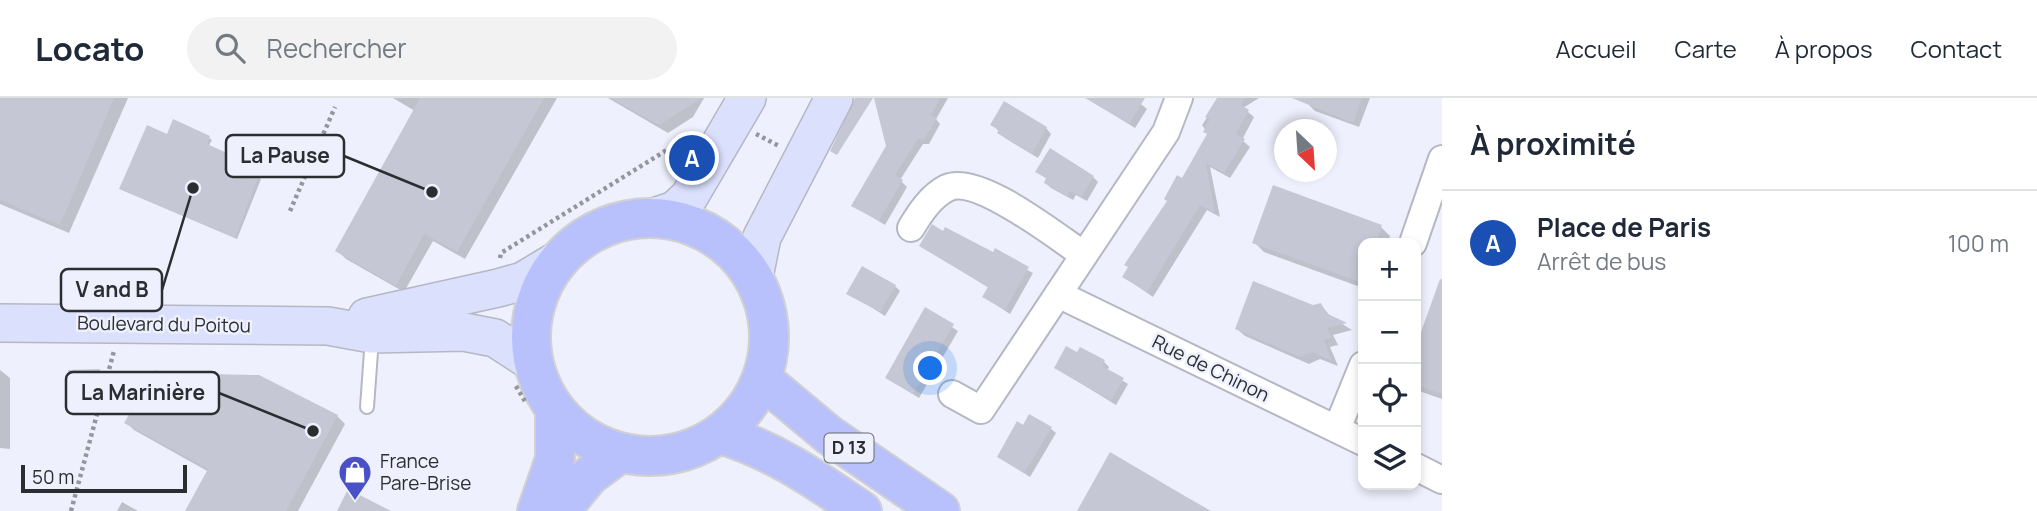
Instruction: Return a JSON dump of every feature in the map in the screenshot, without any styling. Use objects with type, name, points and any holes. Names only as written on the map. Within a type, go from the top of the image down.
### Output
[{"type":"main road","points":[[654,217],[694,225],[729,246],[754,277],[767,310],[770,345],[762,379],[745,410],[720,434],[678,452],[655,457],[620,453],[590,441],[555,410],[541,387],[532,362],[530,326],[539,291],[558,260],[585,236],[618,221],[654,217],[675,209],[689,197],[747,98]]},
{"type":"main road","points":[[754,277],[762,237],[834,98]]},
{"type":"main road","name":"Boulevard du Poitou","points":[[328,326],[523,281],[558,260]]},
{"type":"main road","name":"Boulevard du Poitou","points":[[0,323],[328,326],[372,334],[464,332],[495,338],[532,362]]},
{"type":"main road","name":"D 13","points":[[762,379],[829,435],[940,511]]},
{"type":"main road","points":[[537,511],[555,459],[555,410]]},
{"type":"main road","name":"D 13","points":[[720,434],[757,445],[788,461],[856,509]]},
{"type":"main road","points":[[560,511],[589,476],[620,453]]},
{"type":"street","points":[[952,394],[981,410],[1166,132],[1179,98]]},
{"type":"street","points":[[1415,238],[1442,159]]},
{"type":"street","points":[[911,228],[925,206],[948,187],[971,185],[1005,203],[1084,255]]},
{"type":"street","name":"Rue de Chinon","points":[[1058,294],[1358,440]]},
{"type":"street","points":[[1336,429],[1358,377]]},
{"type":"street","points":[[1421,470],[1442,480]]},
{"type":"lane","points":[[367,407],[372,334]]},
{"type":"path","points":[[290,211],[335,107]]},
{"type":"path","points":[[499,266],[501,253],[700,129]]},
{"type":"path","points":[[71,511],[112,354],[125,324]]},
{"type":"building","points":[[0,98],[114,98],[60,225],[0,200]]},
{"type":"building","points":[[420,98],[544,98],[457,252],[424,234],[396,286],[335,251]]},
{"type":"building","points":[[611,98],[702,98],[659,125]]},
{"type":"building","points":[[855,98],[873,98],[837,155],[830,151]]},
{"type":"building","points":[[874,98],[940,98],[931,115],[937,118],[924,139],[918,139],[895,175],[903,180],[879,221],[851,206],[886,146]]},
{"type":"building","points":[[1085,98],[1145,98],[1129,124]]},
{"type":"building","points":[[1217,98],[1245,98],[1241,105],[1249,110],[1236,134],[1245,139],[1224,173],[1206,163],[1215,213],[1200,205],[1147,292],[1122,277],[1128,267],[1124,265],[1167,201],[1164,199],[1177,175],[1182,178],[1207,134],[1203,132],[1210,119],[1205,117]]},
{"type":"building","points":[[1292,98],[1362,98],[1353,123]]},
{"type":"building","points":[[1004,101],[1047,127],[1032,154],[997,133],[999,130],[990,125]]},
{"type":"building","points":[[173,119],[210,136],[207,144],[249,163],[247,169],[259,175],[235,238],[119,189],[147,125],[167,134]]},
{"type":"building","points":[[1050,148],[1094,176],[1081,197],[1070,191],[1067,196],[1044,183],[1046,178],[1035,172]]},
{"type":"building","points":[[1273,185],[1382,225],[1378,238],[1358,238],[1358,281],[1252,243]]},
{"type":"building","points":[[932,224],[943,231],[945,227],[993,252],[995,248],[1029,267],[1005,310],[982,297],[988,287],[919,246]]},
{"type":"building","points":[[862,266],[896,285],[880,312],[846,294]]},
{"type":"building","points":[[1440,279],[1442,394],[1421,387],[1421,332]]},
{"type":"building","points":[[1253,281],[1313,305],[1321,303],[1326,313],[1347,323],[1327,328],[1332,338],[1324,340],[1332,361],[1312,352],[1300,357],[1235,329]]},
{"type":"building","points":[[925,307],[954,324],[913,394],[885,378]]},
{"type":"building","points":[[1066,346],[1077,352],[1080,347],[1105,360],[1102,366],[1124,378],[1111,401],[1054,368]]},
{"type":"building","points":[[100,369],[100,390],[68,390],[68,370]]},
{"type":"building","points":[[155,370],[161,373],[259,375],[338,415],[286,511],[185,511],[208,469],[124,423]]},
{"type":"building","points":[[1029,414],[1052,427],[1024,473],[997,457],[1017,421],[1023,425]]},
{"type":"building","points":[[1110,452],[1178,492],[1211,511],[1077,511]]},
{"type":"building","points":[[348,489],[391,511],[337,511]]},
{"type":"place","name":"Place de Paris","points":[[692,158]]},
{"type":"place","name":"V and B","points":[[193,188]]},
{"type":"place","name":"La Pause","points":[[432,192]]},
{"type":"place","name":"La Marinière","points":[[313,431]]},
{"type":"place","name":"France Pare-Brise","points":[[355,502]]}]
